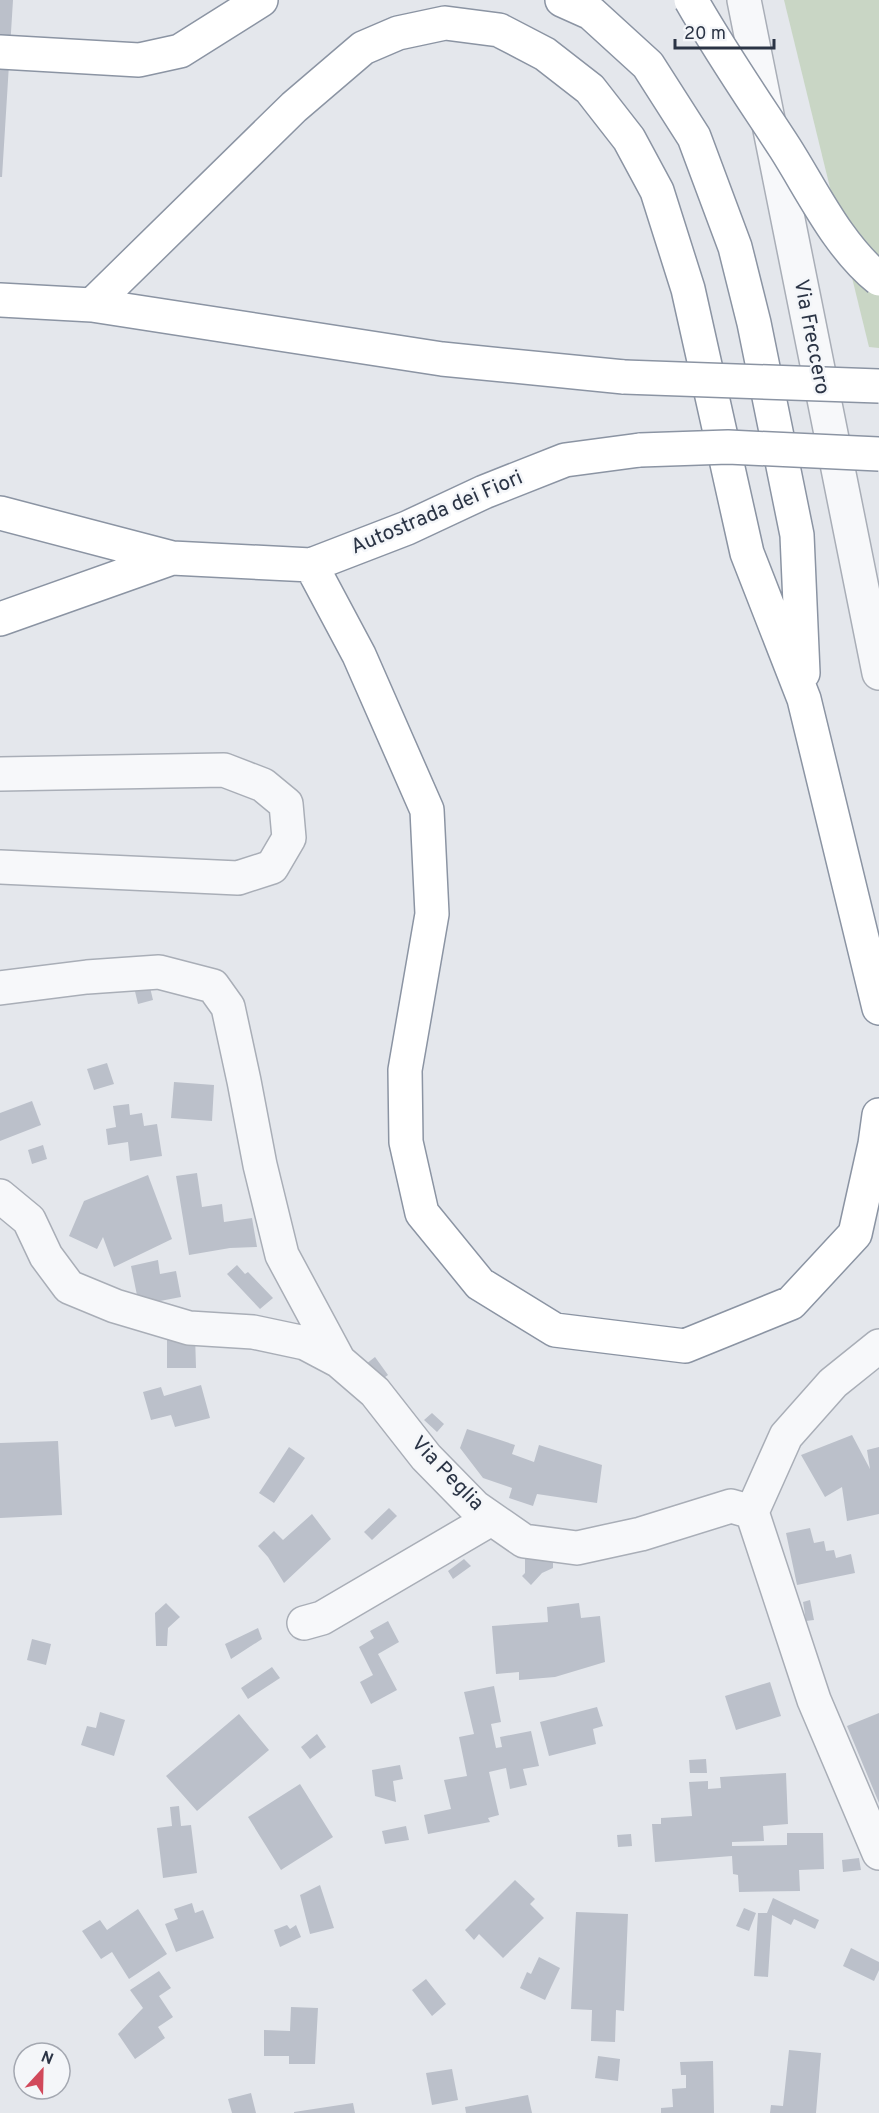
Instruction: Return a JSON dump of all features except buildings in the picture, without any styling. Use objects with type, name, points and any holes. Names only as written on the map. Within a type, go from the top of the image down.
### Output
[{"type":"highway","points":[[0,52],[139,60],[180,51],[261,0]]},
{"type":"highway","points":[[562,0],[591,13],[648,65],[694,138],[735,247],[756,334],[798,535],[804,699]]},
{"type":"highway","points":[[691,0],[720,52],[831,223],[864,267],[879,279]]},
{"type":"highway","points":[[92,305],[294,107],[363,48],[398,33],[445,24],[499,30],[545,54],[590,89],[629,139],[657,191],[688,289],[747,553],[804,699],[879,1008]]},
{"type":"highway","points":[[0,300],[92,305],[442,359],[624,377],[879,386]]},
{"type":"highway","name":"Autostrada dei Fiori","points":[[0,513],[172,558],[311,565],[407,528],[484,492],[566,460],[640,450],[728,447],[879,454]]},
{"type":"highway","points":[[0,619],[172,558]]},
{"type":"highway","points":[[311,565],[359,656],[427,810],[432,914],[405,1070],[406,1142],[422,1213],[480,1284],[555,1330],[685,1346],[791,1303],[855,1234],[875,1144],[879,1115]]},
{"type":"street","name":"Via Freccero","points":[[744,0],[879,673]]},
{"type":"street","points":[[0,774],[224,770],[263,785],[286,804],[290,838],[272,867],[238,878],[0,867]]},
{"type":"street","points":[[0,988],[87,977],[159,972],[213,986],[228,1007],[260,1165],[282,1255],[339,1361]]},
{"type":"street","points":[[0,1196],[29,1220],[46,1256],[69,1287],[115,1306],[189,1328],[253,1332],[305,1343],[339,1361]]},
{"type":"street","points":[[879,1346],[833,1383],[786,1436],[752,1512],[814,1700],[879,1853]]},
{"type":"street","name":"Via Peglia","points":[[339,1361],[375,1392],[426,1457],[475,1507],[524,1541],[577,1548],[641,1534],[731,1506],[752,1512]]},
{"type":"street","points":[[304,1623],[322,1618],[491,1519]]},
{"type":"green space","points":[[784,0],[879,0],[879,348],[869,347]]}]
